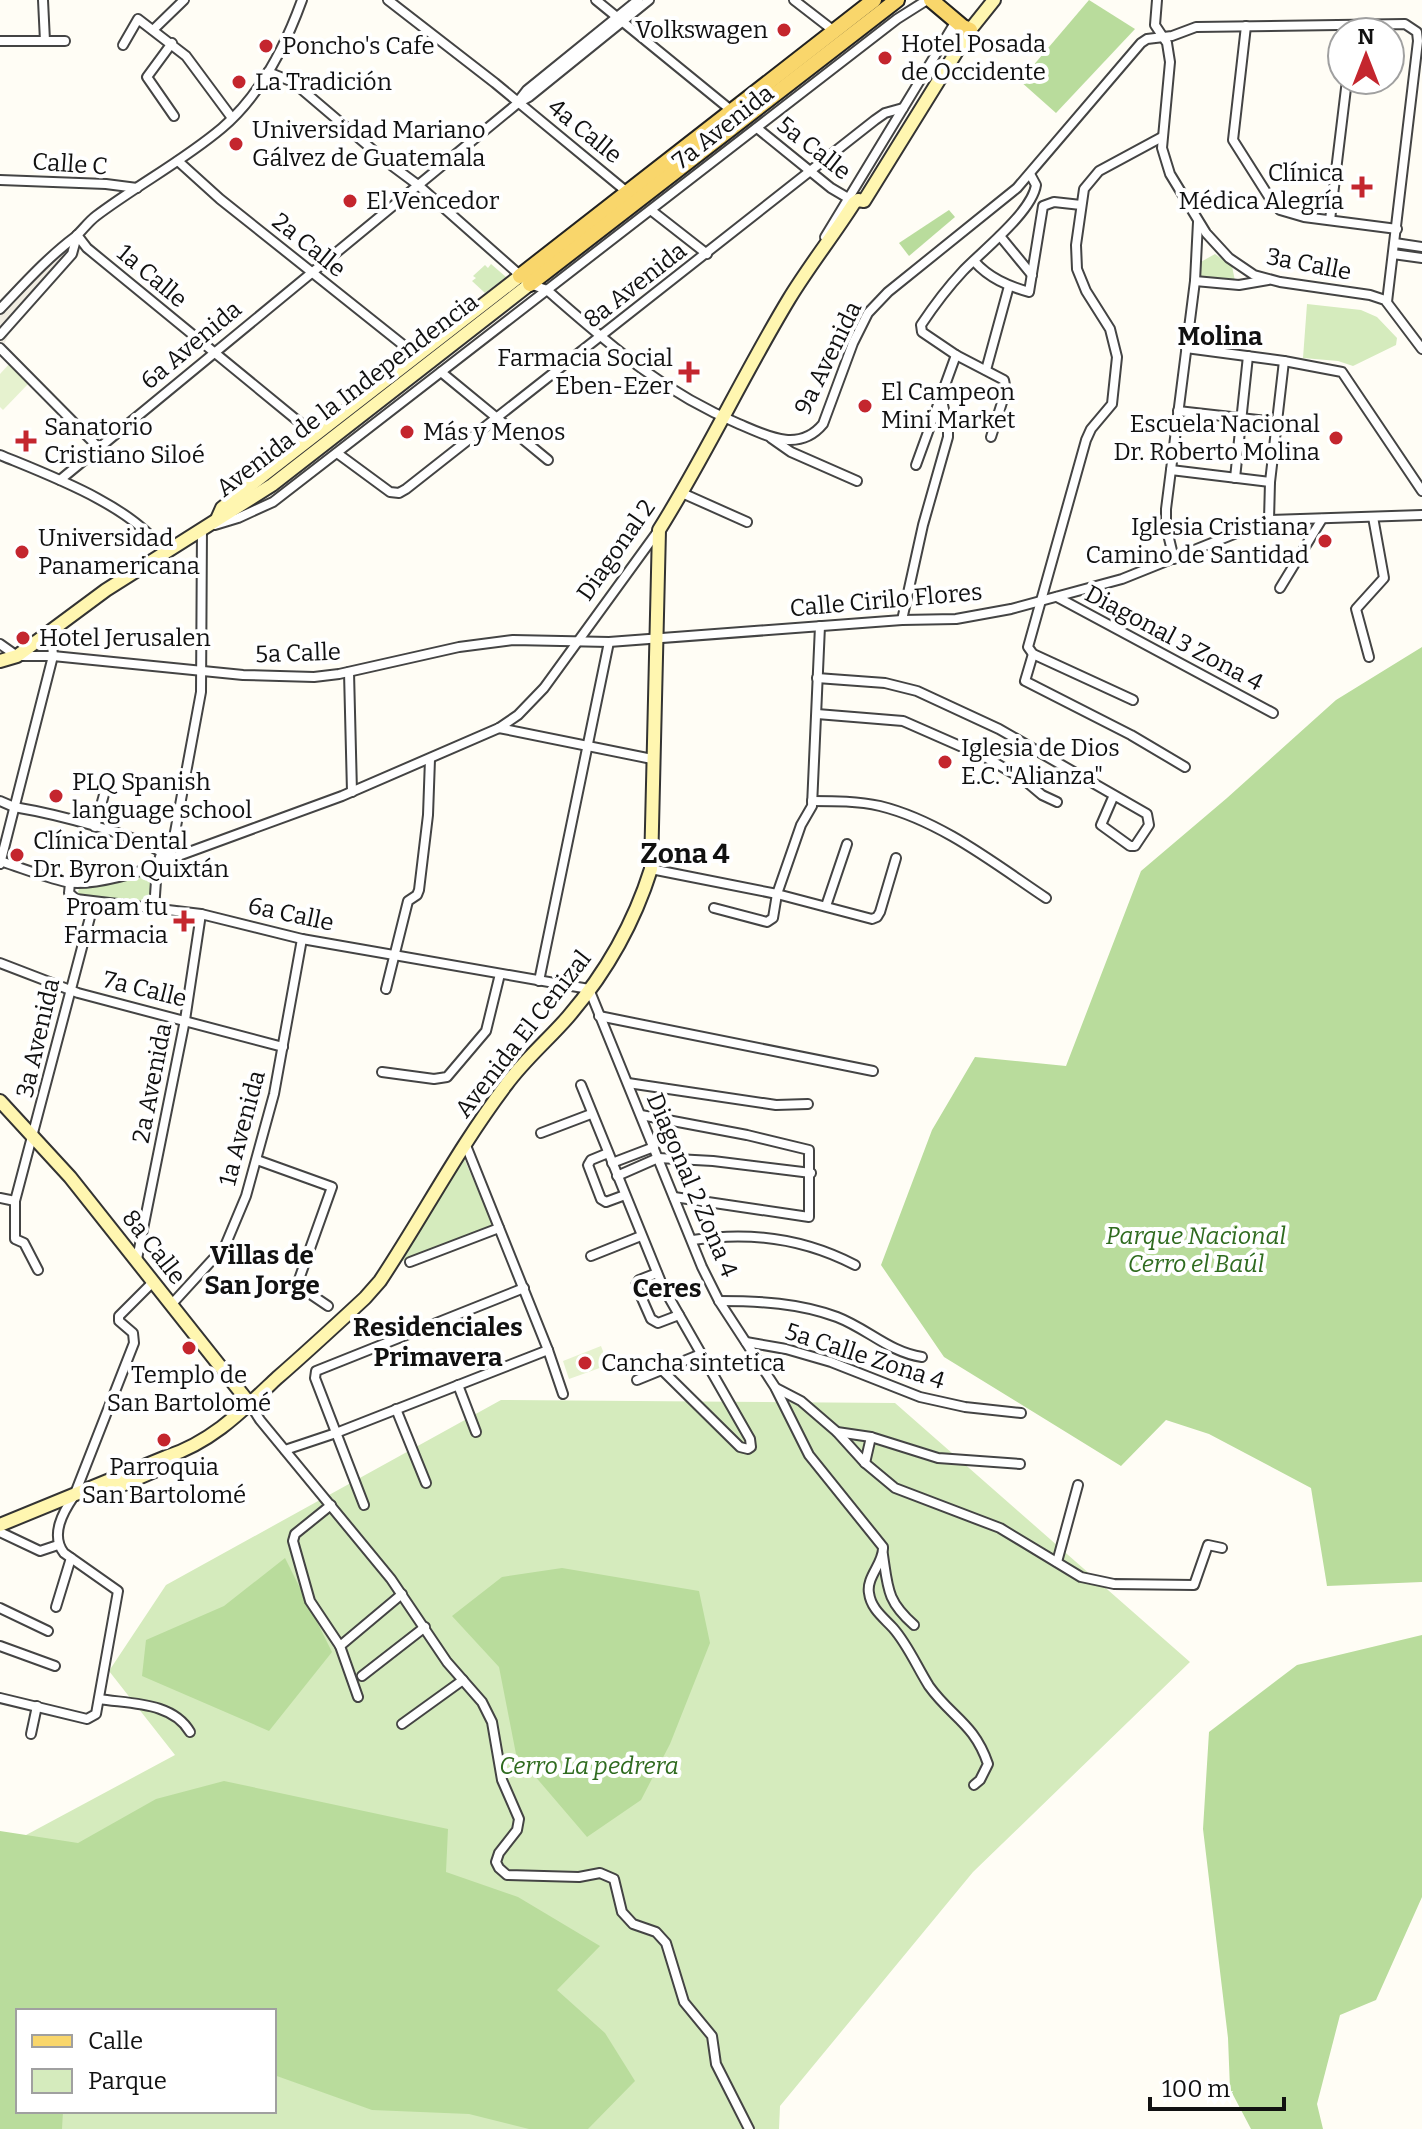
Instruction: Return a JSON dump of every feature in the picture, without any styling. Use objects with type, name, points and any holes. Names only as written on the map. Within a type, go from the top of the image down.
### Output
[{"type":"main road","points":[[929,0],[970,30]]},
{"type":"main road","name":"Avenida de la Independencia","points":[[525,280],[627,192],[834,31],[886,2]]},
{"type":"main road","name":"Avenida de la Independencia","points":[[525,280],[886,2]]},
{"type":"main road","points":[[886,2],[897,19]]},
{"type":"street","points":[[43,0],[45,41]]},
{"type":"street","points":[[153,30],[184,0]]},
{"type":"street","points":[[0,309],[97,215],[178,161],[232,118],[268,72],[287,38],[302,0]]},
{"type":"street","name":"4a Calle","points":[[388,0],[627,192]]},
{"type":"street","points":[[596,0],[732,111]]},
{"type":"street","points":[[620,19],[638,0]]},
{"type":"street","points":[[620,19],[649,0]]},
{"type":"street","points":[[794,0],[834,31]]},
{"type":"street","name":"7a Avenida","points":[[201,529],[260,510],[652,211],[897,19],[929,0]]},
{"type":"street","name":"Diagonal 2","points":[[70,883],[106,879],[157,866],[352,792],[499,728],[532,702],[579,643],[659,530],[818,252],[829,242],[855,201],[864,201],[970,30],[994,0]]},
{"type":"street","name":"3a Calle","points":[[1157,0],[1155,25],[1164,37],[1170,62],[1162,137],[1165,160],[1198,221],[1229,258],[1254,275],[1268,280],[1370,295],[1387,302]]},
{"type":"street","points":[[123,45],[138,19],[186,56],[232,118]]},
{"type":"street","name":"6a Avenida","points":[[60,480],[518,103],[527,90],[620,19]]},
{"type":"street","points":[[818,252],[956,21]]},
{"type":"street","points":[[1246,26],[1234,143],[1280,210],[1304,217],[1397,229],[1387,302],[1418,338],[1422,349]]},
{"type":"street","name":"9a Avenida","points":[[1397,229],[1418,41],[1413,28],[1406,26]]},
{"type":"street","name":"9a Avenida","points":[[525,280],[547,290],[663,386],[770,438],[792,441],[806,438],[818,430],[831,408],[853,343],[868,313],[888,292],[1017,188],[1130,54],[1147,39],[1196,27],[1326,27]]},
{"type":"street","points":[[0,41],[65,41]]},
{"type":"street","points":[[172,43],[147,77],[174,116]]},
{"type":"street","points":[[268,72],[293,82],[418,185],[525,280]]},
{"type":"street","points":[[1330,220],[1345,96]]},
{"type":"street","name":"8a Avenida","points":[[337,453],[393,494],[406,489],[602,338],[875,120],[903,108]]},
{"type":"street","name":"5a Calle","points":[[757,128],[848,198]]},
{"type":"street","points":[[1162,137],[1099,171],[1084,189],[1077,269],[1113,337],[1117,363],[1112,404],[1086,440],[1040,602],[1025,681],[1131,735],[1185,767]]},
{"type":"street","name":"2a Calle","points":[[178,161],[220,199],[417,356]]},
{"type":"street","points":[[991,437],[1006,386],[1004,380],[956,355],[922,332],[921,325],[964,270],[1000,236],[1033,195],[1036,185],[1030,174]]},
{"type":"street","name":"Calle C","points":[[0,180],[137,188]]},
{"type":"street","points":[[974,261],[1009,286],[1029,292],[1043,206],[1054,202],[1081,205]]},
{"type":"street","points":[[652,211],[707,254]]},
{"type":"street","points":[[1174,559],[1165,518],[1195,281],[1198,221]]},
{"type":"street","points":[[0,335],[72,254],[77,235]]},
{"type":"street","name":"1a Calle","points":[[77,235],[87,248],[315,435]]},
{"type":"street","points":[[1000,236],[1032,275]]},
{"type":"street","points":[[1395,243],[1422,247]]},
{"type":"street","points":[[1393,254],[1422,258]]},
{"type":"street","name":"Avenida de la Independencia","points":[[218,517],[222,508],[417,356],[525,280]]},
{"type":"street","name":"Avenida de la Independencia","points":[[218,517],[228,515],[272,485],[525,280]]},
{"type":"street","points":[[1195,281],[1239,285],[1268,280]]},
{"type":"street","points":[[986,370],[1009,286]]},
{"type":"street","points":[[0,348],[99,448]]},
{"type":"street","points":[[1186,348],[1342,372],[1422,491]]},
{"type":"street","points":[[916,465],[956,355]]},
{"type":"street","points":[[1235,478],[1248,356]]},
{"type":"street","points":[[1269,520],[1270,482],[1284,361]]},
{"type":"street","points":[[441,372],[548,460]]},
{"type":"street","points":[[902,620],[923,525],[948,437],[941,396]]},
{"type":"street","points":[[1178,411],[1277,422]]},
{"type":"street","points":[[770,438],[791,452],[857,481]]},
{"type":"street","points":[[0,455],[60,480],[133,519],[164,552]]},
{"type":"street","points":[[1171,470],[1270,482]]},
{"type":"street","points":[[682,493],[747,522]]},
{"type":"street","name":"Calle Cirilo Flores","points":[[579,643],[656,640],[902,620],[956,619],[1040,602],[1122,579],[1269,520],[1422,515]]},
{"type":"street","points":[[0,661],[17,656],[106,590],[218,517]]},
{"type":"street","points":[[1369,657],[1356,609],[1384,578],[1373,517]]},
{"type":"street","points":[[1280,588],[1322,519]]},
{"type":"street","points":[[170,859],[201,692],[201,529]]},
{"type":"street","name":"Avenida El Cenizal","points":[[0,1532],[172,1463],[179,1455],[220,1430],[374,1289],[465,1142],[507,1082],[568,1017],[611,958],[637,908],[651,869],[659,530]]},
{"type":"street","name":"Diagonal 3 Zona 4","points":[[1057,597],[1273,713]]},
{"type":"street","points":[[714,908],[769,922],[773,918],[777,894],[801,825],[811,811],[820,626]]},
{"type":"street","points":[[51,631],[53,656],[0,862],[70,883],[69,893],[73,898],[94,902]]},
{"type":"street","name":"5a Calle","points":[[17,656],[53,656],[201,672],[314,677],[483,643],[513,640],[579,643]]},
{"type":"street","points":[[539,981],[609,642]]},
{"type":"street","points":[[0,644],[17,656]]},
{"type":"street","points":[[1031,652],[1133,700]]},
{"type":"street","points":[[349,672],[352,792]]},
{"type":"street","points":[[817,678],[885,683],[917,691],[999,729],[1114,795],[1147,814],[1150,820],[1135,846],[1103,829],[1102,820],[1114,795]]},
{"type":"street","points":[[817,714],[903,721],[985,757],[1057,802]]},
{"type":"street","points":[[499,728],[652,759]]},
{"type":"street","points":[[386,989],[408,901],[419,890],[428,815],[430,759]]},
{"type":"street","points":[[95,827],[105,791]]},
{"type":"street","points":[[0,801],[95,827],[162,851],[170,859]]},
{"type":"street","points":[[812,801],[878,806],[916,819],[962,843],[1046,898]]},
{"type":"street","points":[[826,906],[847,844]]},
{"type":"street","points":[[154,910],[157,866],[162,851]]},
{"type":"street","points":[[651,869],[777,894],[875,918],[880,912],[896,858]]},
{"type":"street","name":"6a Calle","points":[[94,902],[201,914],[302,939],[589,989]]},
{"type":"street","name":"3a Avenida","points":[[38,1270],[24,1243],[15,1239],[15,1201],[94,902]]},
{"type":"street","name":"2a Avenida","points":[[137,1259],[185,1020],[201,914]]},
{"type":"street","name":"1a Avenida","points":[[171,1305],[225,1246],[257,1160],[283,1047],[302,939]]},
{"type":"street","name":"7a Calle","points":[[0,963],[92,997],[283,1047]]},
{"type":"street","points":[[382,1072],[434,1079],[447,1077],[489,1025],[500,974]]},
{"type":"street","name":"Diagonal 2 Zona 4","points":[[589,989],[702,1267],[719,1301],[775,1387],[809,1455],[881,1543],[883,1554]]},
{"type":"street","points":[[599,1016],[873,1071]]},
{"type":"street","points":[[628,1083],[776,1105],[808,1104]]},
{"type":"street","points":[[581,1085],[657,1273],[750,1439],[751,1447],[740,1447],[662,1370]]},
{"type":"street","name":"8a Calle","points":[[0,1101],[70,1177],[137,1259],[285,1450],[402,1594],[482,1702],[492,1722],[502,1780],[519,1819],[517,1830],[499,1853],[496,1862],[499,1868],[507,1875],[579,1877],[600,1873],[614,1879],[622,1912],[633,1924],[656,1932],[666,1943],[684,2002],[712,2036],[716,2064],[749,2129]]},
{"type":"street","points":[[541,1133],[591,1114]]},
{"type":"street","points":[[641,1115],[809,1150],[809,1217],[674,1197]]},
{"type":"street","points":[[465,1142],[563,1394]]},
{"type":"street","points":[[612,1163],[654,1147]]},
{"type":"street","points":[[608,1153],[591,1160],[588,1165],[601,1199],[606,1202],[625,1195]]},
{"type":"street","points":[[617,1176],[658,1158],[811,1173]]},
{"type":"street","points":[[257,1160],[332,1187],[297,1285],[328,1306]]},
{"type":"street","points":[[0,1198],[15,1201]]},
{"type":"street","points":[[410,1262],[499,1228]]},
{"type":"street","points":[[693,1240],[737,1234],[779,1238],[836,1255],[855,1265]]},
{"type":"street","points":[[591,1256],[641,1236]]},
{"type":"street","points":[[657,1273],[639,1280],[636,1285],[651,1319],[658,1323],[679,1315]]},
{"type":"street","points":[[0,1698],[93,1718],[118,1591],[71,1558],[58,1545],[57,1535],[65,1508],[74,1496],[134,1343],[133,1333],[119,1321],[119,1316],[153,1282]]},
{"type":"street","points":[[364,1505],[315,1374],[320,1369],[524,1288]]},
{"type":"street","points":[[719,1301],[773,1302],[809,1309],[839,1318],[900,1352],[922,1357]]},
{"type":"street","name":"5a Calle Zona 4","points":[[746,1342],[831,1362],[920,1397],[965,1407],[1021,1413]]},
{"type":"street","points":[[285,1450],[548,1350]]},
{"type":"street","points":[[637,1380],[701,1354]]},
{"type":"street","points":[[458,1385],[476,1432]]},
{"type":"street","points":[[775,1387],[801,1401],[895,1488],[1000,1528],[1071,1573],[1102,1583],[1191,1586],[1198,1581],[1208,1545],[1222,1548]]},
{"type":"street","points":[[396,1409],[426,1483]]},
{"type":"street","points":[[837,1432],[871,1437],[938,1458],[1020,1464]]},
{"type":"street","points":[[865,1463],[871,1437]]},
{"type":"street","name":"Avenida El Cenizal","points":[[0,1525],[166,1457],[179,1455]]},
{"type":"street","points":[[1057,1562],[1078,1485]]},
{"type":"street","points":[[331,1505],[293,1536],[293,1541],[310,1601],[340,1646],[358,1697]]},
{"type":"street","points":[[0,1532],[40,1551],[58,1545]]},
{"type":"street","points":[[883,1554],[868,1587],[870,1598],[876,1611],[894,1629],[931,1688],[969,1727],[984,1752],[988,1764],[974,1785]]},
{"type":"street","points":[[883,1554],[888,1590],[898,1611],[914,1625]]},
{"type":"street","points":[[56,1607],[71,1558]]},
{"type":"street","points":[[868,1587],[888,1590]]},
{"type":"street","points":[[340,1646],[402,1594]]},
{"type":"street","points":[[0,1608],[48,1631]]},
{"type":"street","points":[[362,1676],[425,1627]]},
{"type":"street","points":[[0,1646],[55,1666]]},
{"type":"street","points":[[402,1724],[463,1680]]},
{"type":"street","points":[[99,1699],[164,1709],[184,1721],[190,1732]]},
{"type":"street","points":[[31,1734],[37,1706]]},
{"type":"green space","points":[[1089,0],[1135,29],[1056,113],[1020,81]]},
{"type":"green space","points":[[949,210],[955,217],[909,256],[899,243]]},
{"type":"green space","points":[[1215,254],[1232,266],[1235,281],[1198,276],[1199,263]]},
{"type":"green space","points":[[491,264],[506,277],[485,293],[472,281],[476,278],[473,276],[485,265],[488,268]]},
{"type":"green space","points":[[1307,304],[1361,310],[1377,317],[1397,338],[1396,345],[1353,366],[1338,361],[1303,358]]},
{"type":"green space","points":[[11,362],[30,382],[3,410],[0,407],[0,374]]},
{"type":"green space","name":"Parque Nacional Cerro el Baúl","points":[[1422,647],[1422,1582],[1327,1586],[1311,1488],[1209,1434],[1166,1420],[1121,1466],[944,1357],[881,1265],[932,1130],[975,1057],[1066,1066],[1141,871],[1336,700]]},
{"type":"green space","points":[[151,875],[149,904],[77,894],[79,889]]},
{"type":"green space","points":[[463,1156],[493,1225],[400,1262]]},
{"type":"green space","name":"Cancha sintetica","points":[[601,1346],[608,1365],[569,1379],[563,1361]]},
{"type":"green space","name":"Cerro La pedrera","points":[[501,1400],[895,1403],[1190,1662],[973,1872],[780,2106],[779,2129],[0,2129],[0,1849],[175,1755],[109,1671],[166,1585]]},
{"type":"green space","points":[[285,1558],[332,1652],[269,1731],[142,1676],[146,1640],[224,1606]]},
{"type":"green space","points":[[562,1568],[699,1591],[710,1643],[670,1744],[641,1800],[587,1837],[516,1754],[499,1667],[452,1616],[502,1577]]},
{"type":"green space","points":[[1422,1635],[1422,1897],[1376,2000],[1340,2015],[1317,2104],[1323,2129],[1251,2129],[1230,2089],[1228,2038],[1203,1829],[1209,1732],[1297,1665]]},
{"type":"green space","points":[[224,1781],[448,1829],[446,1872],[518,1897],[600,1946],[557,1990],[605,2033],[635,2081],[588,2129],[529,2129],[469,2114],[372,2110],[276,2076],[276,2009],[16,2009],[16,2113],[63,2113],[62,2129],[0,2129],[0,1831],[78,1843],[156,1799]]},
{"type":"shaded area","points":[[77,235],[80,254],[12,327],[0,353],[0,310]]},
{"type":"place","name":"Volkswagen","points":[[784,30]]},
{"type":"place","name":"Poncho's Cafe","points":[[266,46]]},
{"type":"place","name":"Hotel Posada de Occidente","points":[[885,58]]},
{"type":"place","name":"La Tradición","points":[[239,82]]},
{"type":"place","name":"Universidad Mariano Gálvez de Guatemala","points":[[236,144]]},
{"type":"place","name":"Clínica Médica Alegría","points":[[1362,187]]},
{"type":"place","name":"El Vencedor","points":[[350,201]]},
{"type":"place","name":"Farmacia Social Eben-Ezer","points":[[689,372]]},
{"type":"place","name":"El Campeon Mini Market","points":[[865,406]]},
{"type":"place","name":"Más y Menos","points":[[407,432]]},
{"type":"place","name":"Escuela Nacional Dr. Roberto Molina","points":[[1336,438]]},
{"type":"place","name":"Sanatorio Cristiano Siloé","points":[[26,441]]},
{"type":"place","name":"Iglesia Cristiana Camino de Santidad","points":[[1325,541]]},
{"type":"place","name":"Universidad Panamericana","points":[[22,552]]},
{"type":"place","name":"Hotel Jerusalen","points":[[23,638]]},
{"type":"place","name":"Iglesia de Dios E.C. \"Alianza\"","points":[[945,762]]},
{"type":"place","name":"PLQ Spanish language school","points":[[56,796]]},
{"type":"place","name":"Clínica Dental Dr. Byron Quixtán","points":[[17,855]]},
{"type":"place","name":"Proam tu Farmacia","points":[[184,921]]},
{"type":"place","name":"Templo de San Bartolomé","points":[[189,1348]]},
{"type":"place","name":"Cancha sintetica","points":[[585,1363]]},
{"type":"place","name":"Parroquia San Bartolomé","points":[[164,1440]]},
{"type":"district","name":"Molina","points":[[1220,336]]},
{"type":"district","name":"Zona 4","points":[[685,853]]},
{"type":"district","name":"Villas de San Jorge","points":[[262,1270]]},
{"type":"district","name":"Ceres","points":[[667,1288]]},
{"type":"district","name":"Residenciales Primavera","points":[[438,1342]]}]
